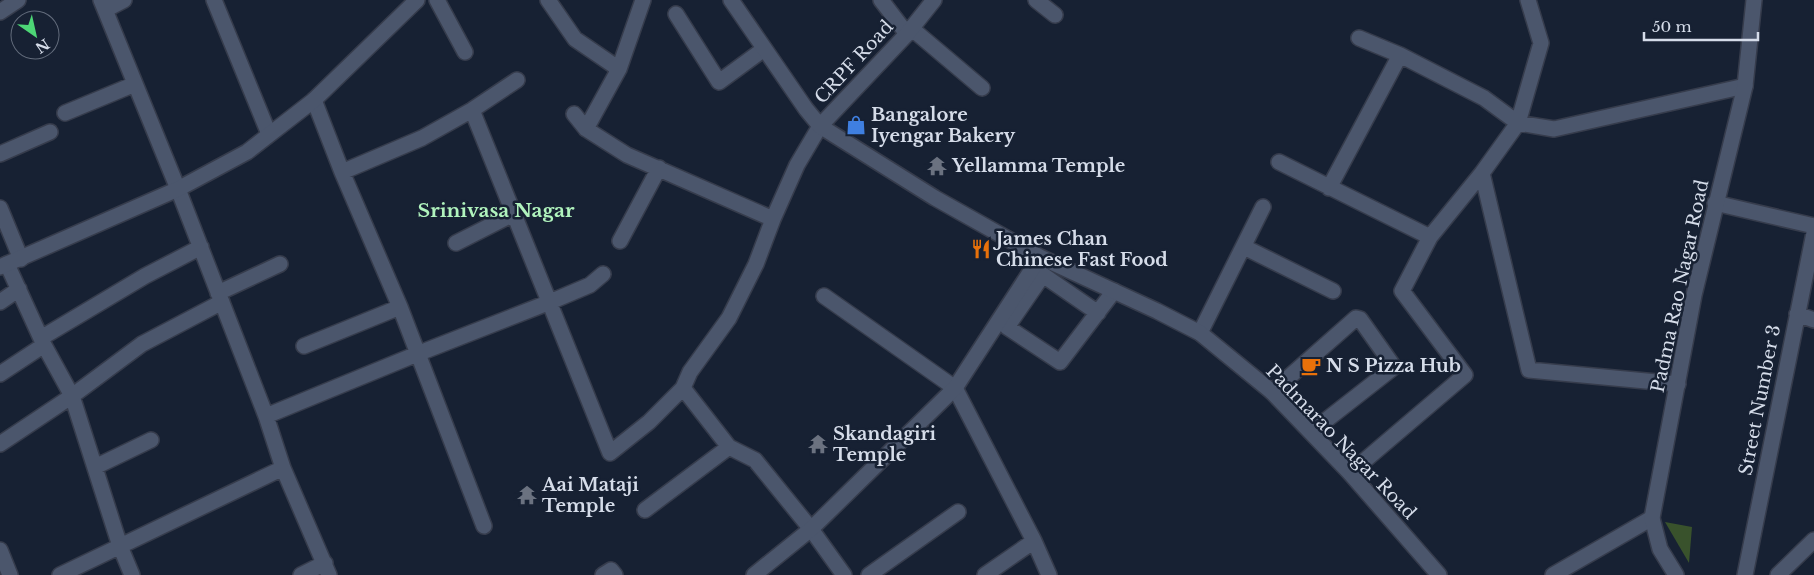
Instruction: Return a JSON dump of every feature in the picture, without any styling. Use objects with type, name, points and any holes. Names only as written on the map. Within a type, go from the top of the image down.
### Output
[{"type":"street","points":[[0,12],[18,0]]},
{"type":"street","points":[[124,0],[103,5],[201,247],[266,416],[283,468],[327,569],[301,575]]},
{"type":"street","points":[[214,0],[269,134]]},
{"type":"street","points":[[9,263],[178,189],[247,152],[314,100],[416,0]]},
{"type":"street","points":[[437,0],[466,52]]},
{"type":"street","points":[[548,0],[575,40],[619,69]]},
{"type":"street","points":[[586,129],[619,69],[643,0]]},
{"type":"street","name":"Padmarao Nagar Road","points":[[731,0],[806,109],[820,126],[935,198],[1040,257],[1200,334],[1272,392],[1350,473],[1439,575]]},
{"type":"street","points":[[881,0],[909,31],[982,88]]},
{"type":"street","name":"CRPF Road","points":[[550,302],[610,453],[649,422],[683,388],[690,372],[730,318],[756,264],[773,219],[797,165],[820,126],[909,31],[934,0]]},
{"type":"street","points":[[1036,0],[1055,15]]},
{"type":"street","points":[[1350,473],[1465,375],[1402,291],[1430,238],[1482,173],[1518,122],[1541,44],[1528,0]]},
{"type":"street","name":"Padma Rao Nagar Road","points":[[1676,575],[1660,549],[1652,518],[1694,294],[1745,86],[1754,0]]},
{"type":"street","points":[[676,14],[720,82],[764,48]]},
{"type":"street","points":[[1359,38],[1400,55],[1484,98],[1518,122],[1554,129],[1745,86]]},
{"type":"street","points":[[1329,188],[1400,55]]},
{"type":"street","points":[[342,172],[422,138],[472,110],[517,80]]},
{"type":"street","points":[[65,113],[135,84]]},
{"type":"street","points":[[314,100],[342,172],[400,306],[484,526]]},
{"type":"street","points":[[472,110],[516,214],[550,302]]},
{"type":"street","points":[[574,114],[586,129],[627,155],[773,219]]},
{"type":"street","points":[[0,154],[50,132]]},
{"type":"street","points":[[1279,162],[1430,238]]},
{"type":"street","points":[[620,241],[659,168]]},
{"type":"street","points":[[1482,173],[1529,370],[1678,384]]},
{"type":"street","points":[[1715,204],[1814,226]]},
{"type":"street","points":[[1200,334],[1263,207]]},
{"type":"street","points":[[2,208],[9,263],[43,342],[72,396],[120,546],[132,575]]},
{"type":"street","points":[[456,243],[516,214]]},
{"type":"street","name":"Street Number 3","points":[[1744,575],[1814,233]]},
{"type":"street","points":[[0,374],[43,342],[145,276],[201,247]]},
{"type":"street","points":[[1244,247],[1333,291]]},
{"type":"street","points":[[754,575],[811,529],[955,388],[1040,257]]},
{"type":"street","points":[[0,444],[72,396],[142,344],[220,297],[280,264]]},
{"type":"street","points":[[266,416],[550,302],[590,285],[603,274]]},
{"type":"street","points":[[1098,313],[1043,275],[1007,327],[1060,362],[1098,313],[1114,291]]},
{"type":"street","points":[[0,302],[19,289]]},
{"type":"street","points":[[824,296],[955,388],[1034,541],[1049,575]]},
{"type":"street","points":[[304,346],[400,306]]},
{"type":"street","points":[[1797,314],[1814,320]]},
{"type":"street","points":[[1272,392],[1356,318],[1360,319],[1393,364],[1393,368],[1329,416],[1311,432]]},
{"type":"street","points":[[683,388],[729,447],[755,460],[811,529],[844,575]]},
{"type":"street","points":[[95,467],[151,440]]},
{"type":"street","points":[[645,510],[729,447]]},
{"type":"street","points":[[60,575],[283,468]]},
{"type":"street","points":[[869,575],[958,512]]},
{"type":"street","points":[[1553,575],[1652,518]]},
{"type":"street","points":[[1778,575],[1814,540]]},
{"type":"street","points":[[985,575],[1034,541]]},
{"type":"street","points":[[0,550],[10,575]]},
{"type":"street","points":[[603,575],[611,570],[614,575]]},
{"type":"green space","points":[[1665,522],[1692,527],[1689,563]]},
{"type":"place","name":"Bangalore Iyengar Bakery","points":[[856,125]]},
{"type":"place","name":"Yellamma Temple","points":[[937,166]]},
{"type":"place","name":"James Chan Chinese Fast Food","points":[[981,249]]},
{"type":"place","name":"N S Pizza Hub","points":[[1311,366]]},
{"type":"place","name":"Skandagiri Temple","points":[[818,444]]},
{"type":"place","name":"Aai Mataji Temple","points":[[527,495]]},
{"type":"district","name":"Srinivasa Nagar","points":[[496,210]]}]
